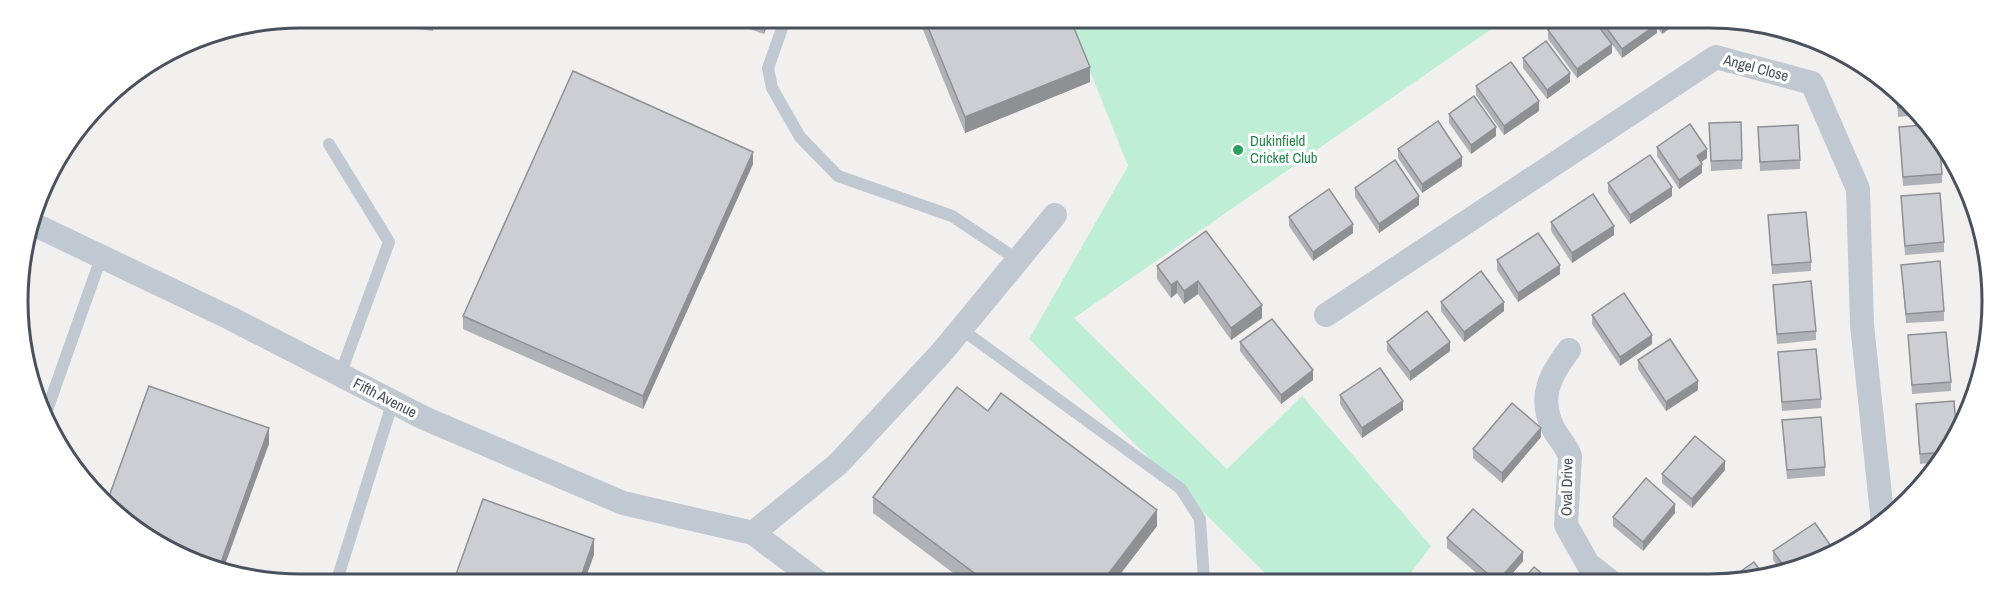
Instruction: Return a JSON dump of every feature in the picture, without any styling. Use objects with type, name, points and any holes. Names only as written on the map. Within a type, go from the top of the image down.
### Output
[{"type":"street","name":"Angel Close","points":[[1326,315],[1716,57],[1812,83],[1858,189],[1862,325],[1882,513]]},
{"type":"street","points":[[808,574],[753,533],[838,464],[961,329],[1055,215]]},
{"type":"street","name":"Fifth Avenue","points":[[39,227],[102,255],[424,418],[623,502],[753,533]]},
{"type":"street","name":"Oval Drive","points":[[1569,350],[1550,375],[1546,392],[1548,411],[1553,428],[1567,447],[1570,456],[1566,525],[1588,564],[1601,574]]},
{"type":"lane","points":[[781,28],[768,68],[772,88],[800,137],[838,176],[952,216],[1018,260]]},
{"type":"lane","points":[[329,144],[389,242],[340,375]]},
{"type":"lane","points":[[49,405],[102,255]]},
{"type":"lane","points":[[961,329],[1181,489],[1200,519],[1203,574]]},
{"type":"lane","points":[[339,574],[393,401]]},
{"type":"green space","points":[[1073,28],[1493,28],[1074,318],[1227,469],[1302,396],[1431,546],[1410,574],[1266,574],[1029,339],[1128,166]]},
{"type":"building","points":[[928,28],[1074,28],[1090,67],[965,117]]},
{"type":"building","points":[[1551,28],[1600,28],[1612,44],[1577,69],[1548,30]]},
{"type":"building","points":[[1607,28],[1651,28],[1622,49]]},
{"type":"building","points":[[1546,41],[1570,73],[1547,90],[1523,58]]},
{"type":"building","points":[[1511,62],[1539,101],[1504,126],[1476,86]]},
{"type":"building","points":[[573,71],[753,152],[643,396],[463,316]]},
{"type":"building","points":[[1474,96],[1496,127],[1471,145],[1449,114]]},
{"type":"building","points":[[1438,121],[1462,157],[1422,184],[1398,149]]},
{"type":"building","points":[[1741,122],[1742,160],[1711,161],[1709,123]]},
{"type":"building","points":[[1690,124],[1707,149],[1697,156],[1702,164],[1679,180],[1657,147]]},
{"type":"building","points":[[1798,125],[1800,160],[1760,162],[1758,127]]},
{"type":"building","points":[[1918,126],[1941,159],[1942,174],[1903,177],[1899,127]]},
{"type":"building","points":[[1650,155],[1672,187],[1630,215],[1608,183]]},
{"type":"building","points":[[1395,160],[1419,196],[1379,224],[1355,188]]},
{"type":"building","points":[[1329,189],[1353,224],[1313,252],[1289,217]]},
{"type":"building","points":[[1940,193],[1944,242],[1905,246],[1901,196]]},
{"type":"building","points":[[1593,194],[1614,226],[1572,253],[1551,222]]},
{"type":"building","points":[[1806,212],[1811,262],[1772,265],[1768,215]]},
{"type":"building","points":[[1206,231],[1262,305],[1231,328],[1198,281],[1184,291],[1177,281],[1171,285],[1157,266]]},
{"type":"building","points":[[1538,233],[1560,265],[1518,293],[1497,260]]},
{"type":"building","points":[[1940,261],[1944,311],[1906,314],[1901,265]]},
{"type":"building","points":[[1481,271],[1504,302],[1464,332],[1441,302]]},
{"type":"building","points":[[1811,281],[1816,331],[1777,334],[1773,285]]},
{"type":"building","points":[[1624,293],[1652,335],[1620,357],[1592,315]]},
{"type":"building","points":[[1427,311],[1450,342],[1410,372],[1387,342]]},
{"type":"building","points":[[1272,319],[1313,370],[1281,395],[1240,342]]},
{"type":"building","points":[[1946,332],[1951,382],[1912,385],[1908,335]]},
{"type":"building","points":[[1670,339],[1698,381],[1666,402],[1638,360]]},
{"type":"building","points":[[1816,349],[1821,399],[1782,402],[1778,352]]},
{"type":"building","points":[[1380,368],[1403,401],[1362,428],[1340,395]]},
{"type":"building","points":[[149,386],[269,428],[221,562],[197,554],[165,538],[135,518],[109,496]]},
{"type":"building","points":[[957,387],[988,411],[1001,393],[1157,510],[1108,574],[976,574],[873,497]]},
{"type":"building","points":[[1954,401],[1955,417],[1935,453],[1920,454],[1916,404]]},
{"type":"building","points":[[1512,403],[1541,428],[1502,473],[1473,449]]},
{"type":"building","points":[[1821,417],[1825,467],[1787,470],[1782,420]]},
{"type":"building","points":[[1695,436],[1725,461],[1692,499],[1662,474]]},
{"type":"building","points":[[1646,478],[1675,504],[1643,542],[1613,517]]},
{"type":"building","points":[[483,499],[594,539],[582,574],[456,574]]},
{"type":"building","points":[[1473,509],[1523,552],[1504,574],[1488,574],[1447,538]]},
{"type":"building","points":[[1815,523],[1830,545],[1782,564],[1773,551]]},
{"type":"building","points":[[1754,562],[1759,569],[1744,572],[1739,573]]},
{"type":"building","points":[[1534,567],[1542,574],[1528,574]]},
{"type":"place","name":"Dukinfield Cricket Club","points":[[1238,150]]}]
